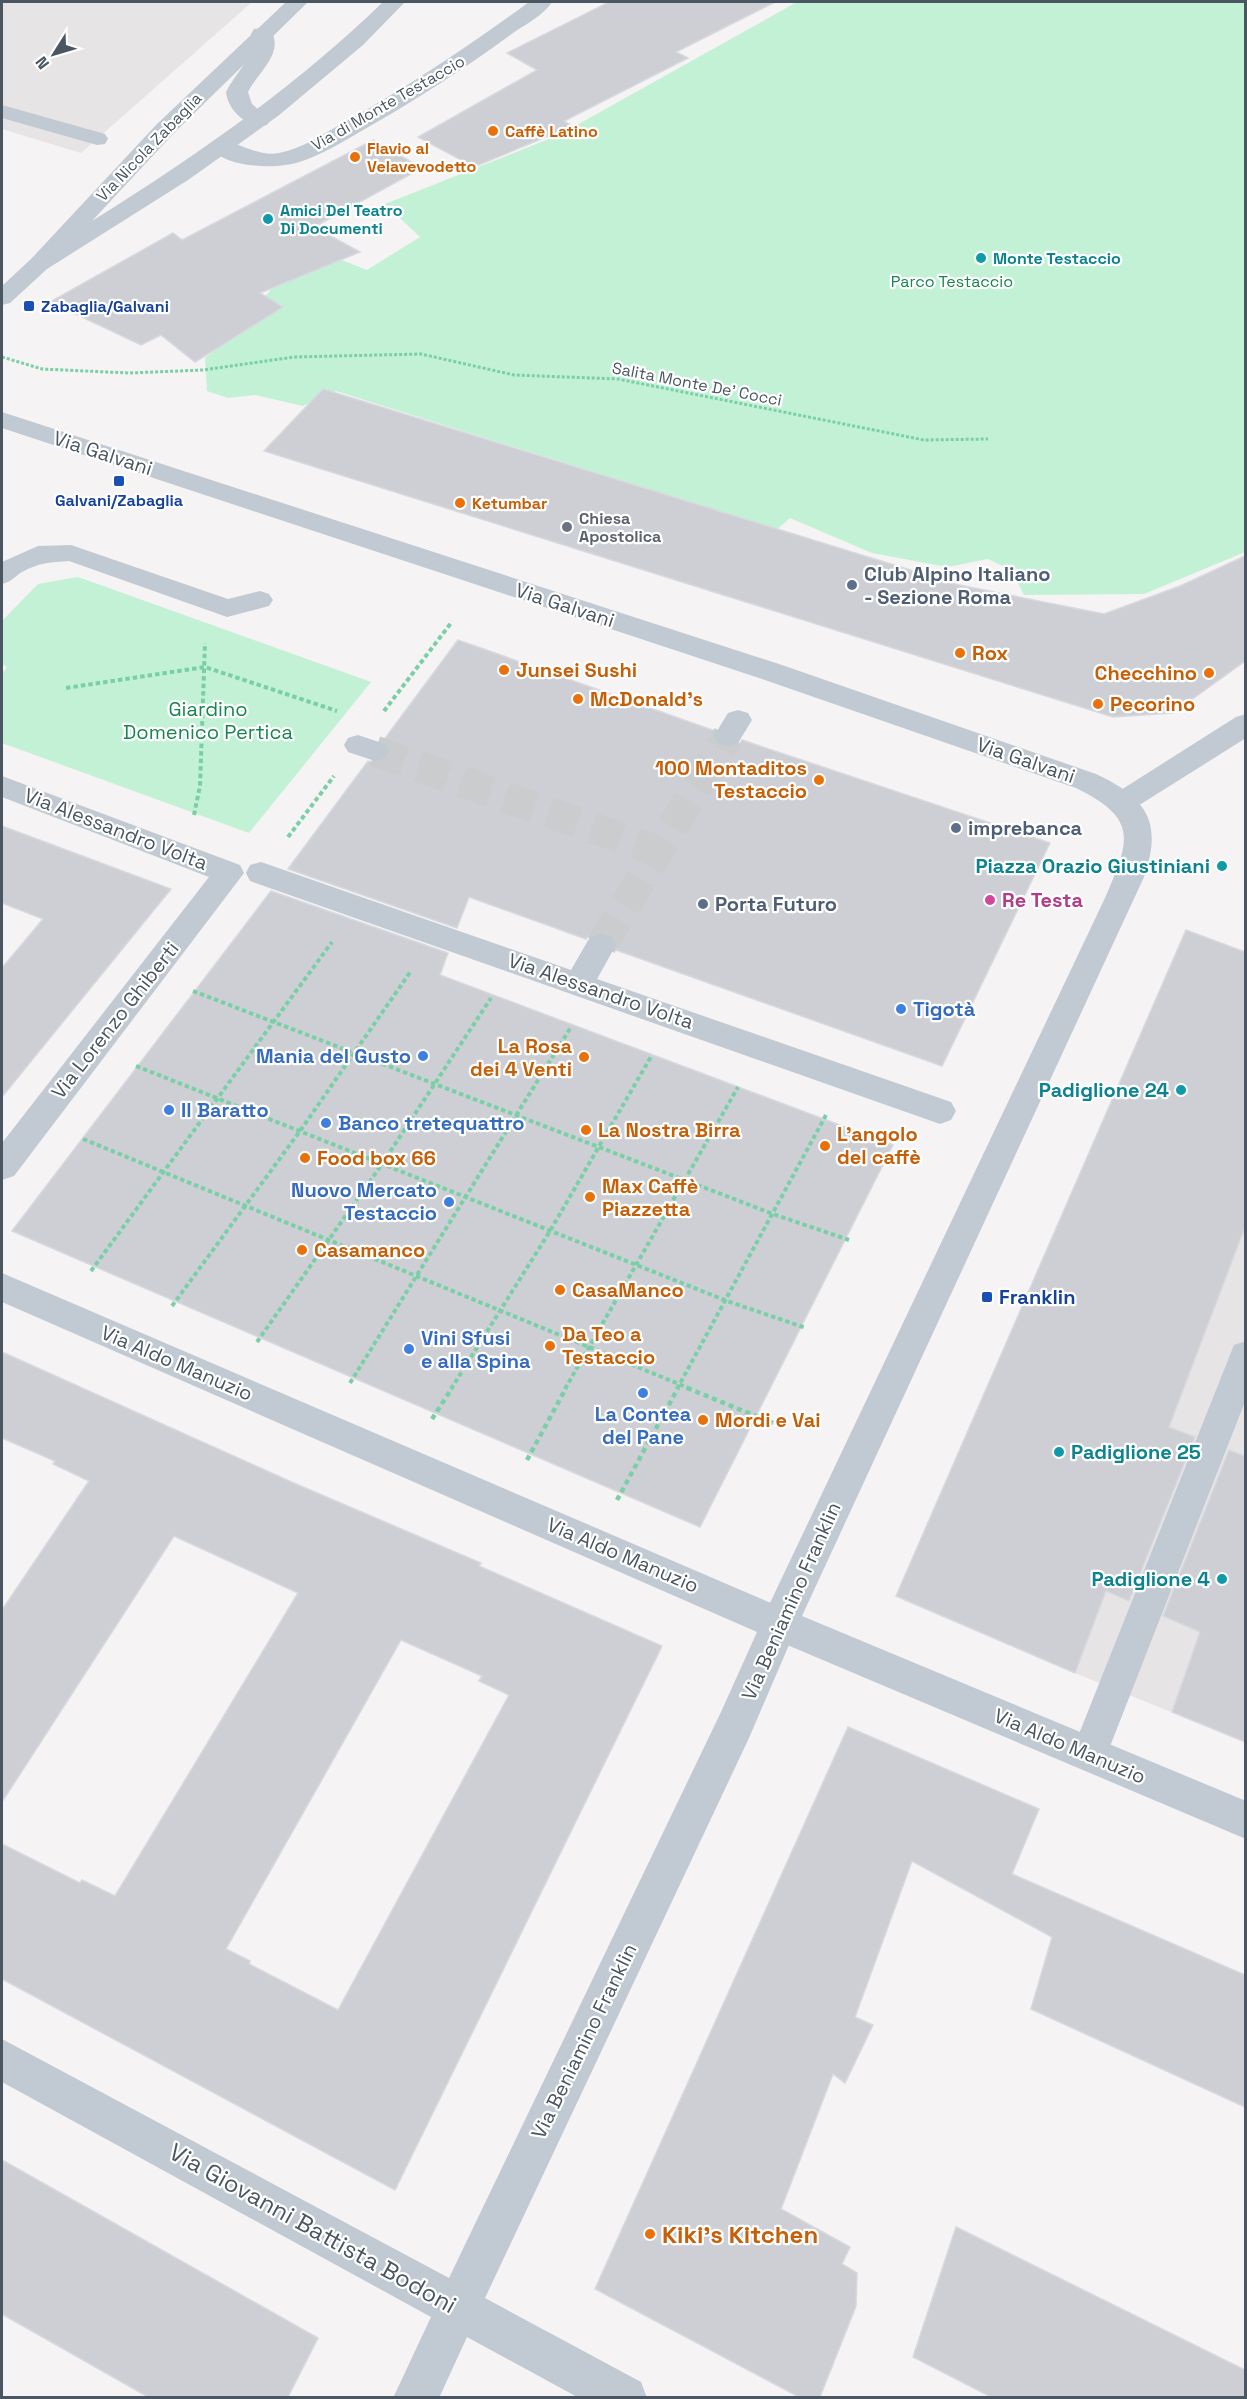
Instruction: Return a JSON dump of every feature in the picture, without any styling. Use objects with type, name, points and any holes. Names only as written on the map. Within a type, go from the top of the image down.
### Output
[{"type":"street","name":"Via Nicola Zabaglia","points":[[2,298],[39,264],[165,129],[298,2]]},
{"type":"street","name":"Via Nicola Zabaglia","points":[[39,264],[184,174],[259,120],[341,56],[395,2]]},
{"type":"street","name":"Via di Monte Testaccio","points":[[221,147],[237,155],[264,161],[297,155],[314,148],[398,101],[455,65],[542,2]]},
{"type":"street","points":[[259,120],[238,106],[236,98],[240,83],[261,56],[262,34]]},
{"type":"street","name":"Via Galvani","points":[[2,420],[772,672],[1101,787],[1123,802]]},
{"type":"street","points":[[1123,802],[1245,724]]},
{"type":"street","name":"Via Alessandro Volta","points":[[2,786],[230,873]]},
{"type":"street","name":"Via Beniamino Franklin","points":[[415,2397],[735,1725],[779,1624],[1110,920],[1139,852],[1140,836],[1137,824],[1123,802]]},
{"type":"street","name":"Via Lorenzo Ghiberti","points":[[2,1167],[230,873]]},
{"type":"street","name":"Via Alessandro Volta","points":[[261,873],[516,960],[940,1111]]},
{"type":"street","points":[[586,985],[601,945]]},
{"type":"street","name":"Via Aldo Manuzio","points":[[2,1287],[779,1624],[1245,1820]]},
{"type":"street","name":"Via Giovanni Battista Bodoni","points":[[2,2060],[625,2397]]},
{"type":"lane","points":[[2,111],[97,139]]},
{"type":"lane","points":[[2,576],[10,567],[38,554],[71,553],[227,608],[260,600]]},
{"type":"lane","points":[[1089,1754],[1245,1355]]},
{"type":"path","name":"Salita Monte De' Cocci","points":[[2,357],[42,369],[129,374],[203,370],[294,357],[420,354],[514,375],[618,379],[924,440],[988,439]]},
{"type":"path","points":[[194,817],[200,786],[207,600]]},
{"type":"path","points":[[66,688],[205,667],[340,712]]},
{"type":"path","points":[[91,1271],[358,906]]},
{"type":"path","points":[[172,1306],[300,1131],[352,1053],[438,934]]},
{"type":"path","points":[[257,1342],[382,1164],[516,960]]},
{"type":"path","points":[[350,1383],[464,1196],[518,1116],[586,985]]},
{"type":"path","points":[[189,990],[773,1214],[849,1240]]},
{"type":"path","points":[[432,1419],[550,1231],[675,1017]]},
{"type":"path","points":[[527,1460],[587,1349],[761,1047]]},
{"type":"path","points":[[134,1065],[727,1301],[806,1328]]},
{"type":"path","points":[[617,1500],[727,1301],[846,1077]]},
{"type":"path","points":[[81,1138],[587,1349],[773,1423]]},
{"type":"shaded area","points":[[2,2],[252,2],[81,153],[2,129]]},
{"type":"shaded area","points":[[1245,1227],[1245,1742],[1075,1673]]},
{"type":"green space","name":"Parco Testaccio","points":[[797,2],[1245,2],[1245,552],[1144,594],[1024,595],[1011,570],[988,559],[947,567],[872,553],[790,518],[772,534],[657,492],[336,391],[303,406],[255,395],[228,398],[207,391],[205,358],[235,334],[272,288],[339,259],[367,270],[420,237],[385,204],[559,135]]},
{"type":"green space","name":"Giardino Domenico Pertica","points":[[78,577],[371,682],[249,833],[2,743],[2,674],[7,667],[2,664],[2,621],[38,584]]},
{"type":"building","points":[[609,2],[775,2],[676,52],[688,58],[564,121],[572,126],[474,167],[418,137],[537,70],[507,53]]},
{"type":"building","points":[[373,140],[422,168],[314,227],[360,252],[260,293],[283,307],[195,362],[161,335],[141,345],[50,302],[173,233],[182,240]]},
{"type":"building","points":[[323,389],[959,585],[1104,614],[1180,586],[1245,556],[1245,661],[1173,713],[1113,717],[264,451]]},
{"type":"building","points":[[458,640],[715,731],[712,737],[717,745],[729,748],[739,745],[742,740],[1050,843],[942,1066],[616,950],[618,944],[613,935],[600,932],[589,935],[586,939],[469,897],[457,928],[288,869],[368,761],[376,763],[387,759],[391,750],[383,741]]},
{"type":"building","points":[[2,826],[171,889],[2,1097],[2,968],[43,919],[2,903]]},
{"type":"building","name":"Nuovo Mercato Testaccio","points":[[271,891],[448,953],[440,975],[893,1145],[700,1527],[12,1231]]},
{"type":"building","points":[[1186,930],[1245,952],[1245,1227],[1169,1427],[1195,1437],[1129,1601],[1106,1591],[1075,1673],[896,1596]]},
{"type":"building","points":[[2,1352],[296,1484],[481,1563],[479,1566],[662,1646],[395,2190],[2,1979],[2,1844],[80,1883],[82,1880],[115,1896],[298,1593],[174,1536],[2,1802],[2,1610],[89,1481],[53,1464],[55,1461],[2,1438]],"holes":[[[401,1640],[482,1676],[479,1681],[509,1695],[338,2010],[249,1964],[250,1961],[226,1949]]]},
{"type":"building","points":[[1229,1450],[1245,1456],[1245,1742],[1172,1712],[1200,1632],[1163,1616]]},
{"type":"building","points":[[848,1727],[1039,1809],[1012,1874],[1245,1975],[1245,2107],[1031,2009],[1052,1937],[912,1861],[855,2017],[873,2025],[845,2083],[833,2074],[781,2209],[850,2247],[842,2264],[857,2273],[856,2306],[820,2397],[799,2397],[595,2289]]},
{"type":"building","points":[[2,2160],[318,2338],[288,2397],[148,2397],[2,2314]]},
{"type":"building","points":[[956,2227],[1245,2370],[1245,2397],[991,2397],[913,2357]]},
{"type":"tunnel","points":[[601,945],[728,736]]},
{"type":"tunnel","points":[[375,751],[658,851]]},
{"type":"place","name":"Caffè Latino","points":[[493,131]]},
{"type":"place","name":"Flavio al Velavevodetto","points":[[355,157]]},
{"type":"place","name":"Amici Del Teatro Di Documenti","points":[[268,219]]},
{"type":"place","name":"Monte Testaccio","points":[[981,258]]},
{"type":"place","name":"Zabaglia/Galvani","points":[[29,306]]},
{"type":"place","name":"Galvani/Zabaglia","points":[[119,481]]},
{"type":"place","name":"Ketumbar","points":[[460,503]]},
{"type":"place","name":"Chiesa Apostolica","points":[[567,527]]},
{"type":"place","name":"Club Alpino Italiano - Sezione Roma","points":[[852,585]]},
{"type":"place","name":"Rox","points":[[960,653]]},
{"type":"place","name":"Junsei Sushi","points":[[504,670]]},
{"type":"place","name":"Checchino","points":[[1209,673]]},
{"type":"place","name":"McDonald’s","points":[[578,699]]},
{"type":"place","name":"Pecorino","points":[[1098,704]]},
{"type":"place","name":"100 Montaditos Testaccio","points":[[819,780]]},
{"type":"place","name":"imprebanca","points":[[956,828]]},
{"type":"place","name":"Piazza Orazio Giustiniani","points":[[1222,866]]},
{"type":"place","name":"Re Testa","points":[[990,900]]},
{"type":"place","name":"Porta Futuro","points":[[703,904]]},
{"type":"place","name":"Tigotà","points":[[901,1009]]},
{"type":"place","name":"Mania del Gusto","points":[[423,1056]]},
{"type":"place","name":"La Rosa dei 4 Venti","points":[[584,1057]]},
{"type":"place","name":"Padiglione 24","points":[[1181,1090]]},
{"type":"place","name":"Il Baratto","points":[[169,1110]]},
{"type":"place","name":"Banco tretequattro","points":[[326,1123]]},
{"type":"place","name":"La Nostra Birra","points":[[586,1130]]},
{"type":"place","name":"L'angolo del caffè","points":[[825,1146]]},
{"type":"place","name":"Food box 66","points":[[305,1158]]},
{"type":"place","name":"Max Caffè Piazzetta","points":[[590,1197]]},
{"type":"place","name":"Nuovo Mercato Testaccio","points":[[449,1202]]},
{"type":"place","name":"Casamanco","points":[[302,1250]]},
{"type":"place","name":"CasaManco","points":[[560,1290]]},
{"type":"place","name":"Franklin","points":[[987,1297]]},
{"type":"place","name":"Da Teo a Testaccio","points":[[550,1346]]},
{"type":"place","name":"Vini Sfusi e alla Spina","points":[[409,1349]]},
{"type":"place","name":"La Contea del Pane","points":[[643,1393]]},
{"type":"place","name":"Mordi e Vai","points":[[703,1420]]},
{"type":"place","name":"Padiglione 25","points":[[1059,1452]]},
{"type":"place","name":"Padiglione 4","points":[[1222,1579]]},
{"type":"place","name":"Kiki's Kitchen","points":[[650,2234]]}]
